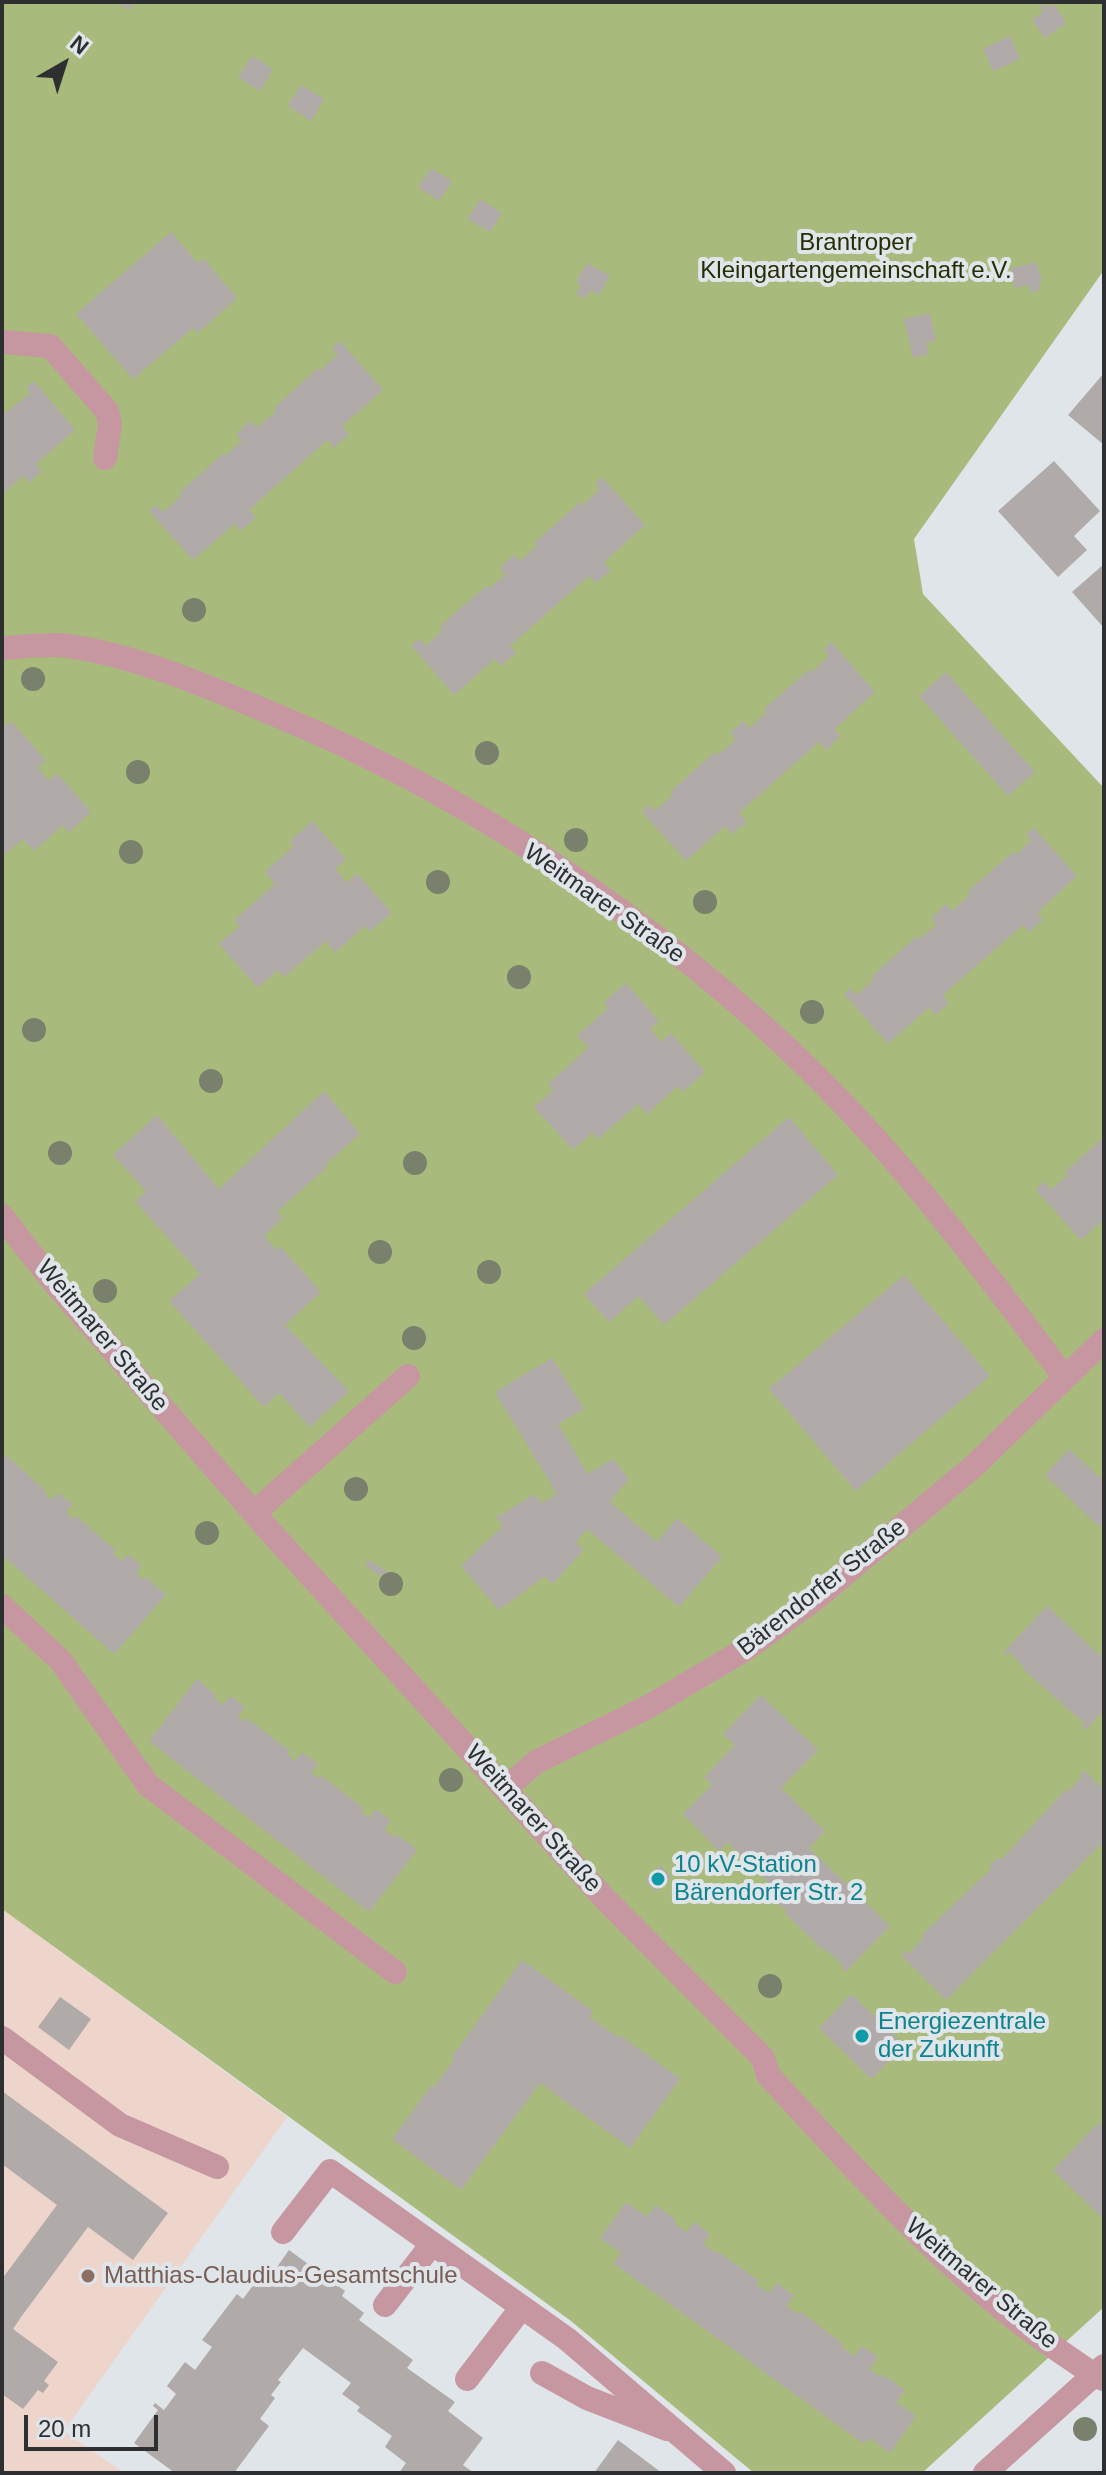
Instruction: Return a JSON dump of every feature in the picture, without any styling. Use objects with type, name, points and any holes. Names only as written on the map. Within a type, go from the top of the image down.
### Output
[{"type":"street","points":[[2,342],[50,346],[107,411],[110,424],[105,458]]},
{"type":"street","name":"Weitmarer Straße","points":[[2,648],[67,646],[150,667],[320,733],[426,788],[535,852],[642,926],[747,1012],[851,1112],[962,1242],[1065,1378]]},
{"type":"street","name":"Weitmarer Straße","points":[[2,1216],[50,1278],[254,1513],[604,1898],[763,2058],[768,2075],[914,2228],[1013,2317],[1101,2373]]},
{"type":"street","name":"Bärendorfer Straße","points":[[506,1788],[536,1762],[648,1707],[746,1649],[804,1607],[974,1466],[1104,1340]]},
{"type":"street","points":[[254,1513],[408,1376]]},
{"type":"street","points":[[2,1606],[61,1661],[148,1785],[395,1972]]},
{"type":"street","points":[[2,2038],[120,2125],[217,2167]]},
{"type":"street","points":[[283,2232],[330,2171],[567,2339],[724,2473]]},
{"type":"street","points":[[385,2305],[432,2244]]},
{"type":"street","points":[[467,2379],[522,2307]]},
{"type":"street","points":[[542,2373],[587,2398],[679,2433]]},
{"type":"street","points":[[985,2473],[1101,2373]]},
{"type":"shaded area","name":"Matthias-Claudius-Gesamtschule","points":[[2,1909],[287,2117],[64,2431],[124,2473],[2,2473]]},
{"type":"green space","name":"Brantroper Kleingartengemeinschaft e.V.","points":[[2,2],[1104,2],[1104,270],[914,539],[923,594],[1104,788],[1104,2307],[922,2473],[754,2473],[571,2321],[2,1909]]},
{"type":"building","points":[[116,2],[134,2],[129,10]]},
{"type":"building","points":[[1045,4],[1048,8],[1054,4],[1066,23],[1045,38],[1032,20],[1043,12],[1040,7]]},
{"type":"building","points":[[1010,36],[1020,59],[993,71],[983,49]]},
{"type":"building","points":[[252,56],[273,69],[260,91],[238,77]]},
{"type":"building","points":[[301,85],[324,99],[311,121],[288,106]]},
{"type":"building","points":[[431,168],[452,181],[439,201],[418,187]]},
{"type":"building","points":[[480,199],[502,213],[490,232],[467,219]]},
{"type":"building","points":[[171,232],[198,263],[203,258],[237,298],[198,333],[193,328],[133,379],[76,314]]},
{"type":"building","points":[[1036,262],[1042,279],[1039,281],[1041,289],[1031,293],[1029,285],[1015,288],[1010,269]]},
{"type":"building","points":[[587,263],[610,276],[599,295],[590,290],[584,299],[576,294],[581,285],[576,282]]},
{"type":"building","points":[[930,313],[936,341],[926,343],[929,354],[913,358],[904,319]]},
{"type":"building","points":[[340,341],[383,390],[342,426],[349,434],[334,448],[327,440],[249,510],[256,518],[240,531],[234,524],[193,560],[149,511],[156,505],[163,512],[181,496],[179,493],[242,441],[236,434],[250,421],[257,428],[276,411],[274,408],[337,355],[332,348]]},
{"type":"building","points":[[1104,373],[1104,445],[1068,415]]},
{"type":"building","points":[[34,381],[75,430],[36,464],[42,471],[29,483],[23,476],[2,494],[2,415],[31,393],[26,387]]},
{"type":"building","points":[[1054,461],[1100,511],[1074,536],[1087,550],[1058,577],[998,511]]},
{"type":"building","points":[[602,477],[645,525],[604,562],[611,570],[596,583],[589,576],[510,646],[516,653],[501,666],[495,659],[454,695],[411,645],[420,639],[426,646],[443,629],[440,626],[486,586],[489,588],[505,575],[500,568],[506,562],[514,555],[520,561],[537,546],[534,543],[580,502],[583,505],[600,489],[595,484]]},
{"type":"building","points":[[1104,564],[1104,628],[1072,592]]},
{"type":"building","points":[[831,642],[875,692],[834,729],[841,736],[826,750],[819,742],[739,813],[747,822],[732,834],[725,826],[686,861],[642,812],[649,805],[655,811],[673,795],[670,792],[715,752],[718,755],[736,739],[730,733],[743,721],[749,728],[767,712],[764,709],[809,670],[812,672],[829,656],[824,649]]},
{"type":"building","points":[[946,672],[1035,772],[1008,796],[919,696]]},
{"type":"building","points":[[11,721],[46,761],[37,768],[49,781],[57,773],[91,812],[69,832],[63,825],[34,851],[23,839],[2,857],[2,729]]},
{"type":"building","points":[[312,821],[346,859],[335,869],[347,883],[357,873],[392,913],[370,931],[365,926],[335,953],[326,941],[284,977],[278,970],[258,988],[219,944],[240,926],[234,921],[275,884],[265,872],[294,846],[290,841]]},
{"type":"building","points":[[1034,828],[1077,876],[1037,913],[1043,920],[1029,932],[1023,925],[943,995],[949,1003],[935,1015],[929,1007],[888,1044],[844,994],[851,988],[857,995],[874,979],[872,976],[917,936],[920,939],[937,924],[931,918],[946,904],[952,911],[970,895],[967,892],[1013,852],[1015,855],[1031,841],[1026,834]]},
{"type":"building","points":[[626,983],[659,1021],[650,1029],[661,1042],[671,1033],[705,1072],[683,1092],[678,1086],[647,1114],[638,1104],[598,1139],[592,1132],[573,1150],[534,1107],[554,1090],[548,1084],[589,1047],[577,1036],[608,1008],[604,1002]]},
{"type":"building","points":[[324,1091],[360,1134],[277,1212],[283,1218],[264,1236],[277,1250],[280,1246],[321,1292],[285,1325],[349,1391],[310,1427],[279,1393],[264,1407],[169,1301],[200,1274],[135,1201],[146,1191],[113,1155],[157,1115],[219,1189]]},
{"type":"building","points":[[789,1117],[838,1175],[664,1325],[639,1296],[609,1322],[584,1294]]},
{"type":"building","points":[[1104,1137],[1104,1219],[1081,1240],[1036,1190],[1044,1182],[1051,1190],[1068,1175],[1065,1172]]},
{"type":"building","points":[[904,1275],[990,1376],[856,1491],[769,1389]]},
{"type":"building","points":[[552,1358],[584,1409],[558,1424],[588,1474],[613,1459],[629,1479],[610,1502],[657,1542],[677,1518],[722,1557],[679,1607],[587,1529],[576,1542],[583,1550],[553,1584],[545,1576],[499,1610],[461,1566],[503,1526],[496,1518],[534,1494],[541,1503],[557,1494],[495,1392]]},
{"type":"building","points":[[1069,1449],[1104,1481],[1104,1522],[1099,1527],[1045,1475]]},
{"type":"building","points":[[6,1455],[52,1500],[58,1493],[73,1504],[66,1512],[73,1519],[76,1516],[116,1551],[113,1553],[122,1561],[128,1554],[142,1566],[136,1573],[143,1580],[146,1577],[166,1595],[114,1654],[2,1555],[2,1456]]},
{"type":"building","points":[[368,1560],[388,1572],[385,1578],[365,1566]]},
{"type":"building","points":[[1047,1606],[1104,1659],[1104,1710],[1086,1730],[1082,1727],[1085,1724],[1023,1669],[1009,1652],[1006,1655],[1003,1653]]},
{"type":"building","points":[[197,1679],[223,1705],[230,1696],[245,1707],[238,1716],[245,1722],[247,1718],[290,1751],[287,1754],[295,1761],[302,1752],[318,1764],[311,1773],[319,1779],[321,1775],[363,1808],[361,1812],[369,1818],[376,1809],[391,1821],[384,1830],[394,1837],[397,1834],[417,1850],[369,1912],[149,1741]]},
{"type":"building","points":[[761,1695],[818,1750],[781,1788],[825,1831],[809,1848],[890,1926],[845,1972],[841,1968],[844,1966],[785,1913],[767,1892],[772,1886],[728,1842],[719,1851],[683,1814],[712,1785],[704,1777],[735,1745],[723,1734]]},
{"type":"building","points":[[1084,1770],[1104,1790],[1104,1841],[946,2000],[901,1955],[905,1951],[908,1954],[924,1938],[921,1936],[992,1868],[989,1866],[998,1857],[1001,1860],[1065,1790],[1067,1792],[1083,1776],[1080,1774]]},
{"type":"building","name":"10 kV-Station Bärendorfer Str. 2","points":[[660,1865],[671,1877],[656,1892],[645,1880]]},
{"type":"building","points":[[522,1960],[593,2011],[589,2017],[618,2037],[620,2035],[680,2079],[630,2148],[540,2083],[461,2190],[392,2139],[454,2060],[451,2058]]},
{"type":"building","name":"Energiezentrale der Zukunft","points":[[851,1994],[905,2045],[871,2079],[819,2028]]},
{"type":"building","points":[[60,1997],[91,2019],[69,2050],[38,2027]]},
{"type":"building","points":[[2,2091],[168,2213],[133,2260],[88,2227],[21,2317],[13,2329],[58,2362],[44,2381],[49,2385],[43,2393],[38,2390],[23,2409],[2,2394],[2,2279],[57,2205],[2,2164]]},
{"type":"building","points":[[1098,2123],[1104,2129],[1104,2212],[1100,2216],[1053,2170]]},
{"type":"building","points":[[626,2202],[647,2217],[656,2205],[687,2232],[694,2222],[710,2234],[703,2244],[759,2281],[756,2285],[769,2293],[777,2283],[794,2296],[786,2306],[798,2314],[800,2311],[843,2344],[841,2347],[854,2356],[862,2346],[878,2357],[869,2369],[905,2390],[896,2402],[916,2416],[890,2453],[869,2438],[864,2444],[613,2263],[621,2253],[600,2238]]},
{"type":"building","points":[[289,2250],[345,2291],[342,2296],[364,2313],[359,2320],[413,2360],[407,2368],[455,2402],[448,2411],[483,2438],[463,2465],[474,2473],[399,2473],[406,2463],[385,2447],[392,2436],[357,2411],[360,2407],[342,2394],[351,2383],[303,2348],[278,2380],[281,2382],[271,2395],[275,2398],[260,2419],[269,2426],[234,2473],[175,2473],[134,2443],[158,2410],[153,2406],[155,2403],[164,2410],[176,2394],[167,2386],[185,2362],[195,2370],[212,2347],[202,2340],[237,2294],[243,2299],[265,2269],[272,2274]]},
{"type":"building","points":[[618,2440],[662,2473],[594,2473]]},
{"type":"place","name":"10 kV-Station Bärendorfer Str. 2","points":[[658,1879]]},
{"type":"place","name":"Energiezentrale der Zukunft","points":[[862,2036]]},
{"type":"place","name":"Matthias-Claudius-Gesamtschule","points":[[88,2276]]}]
